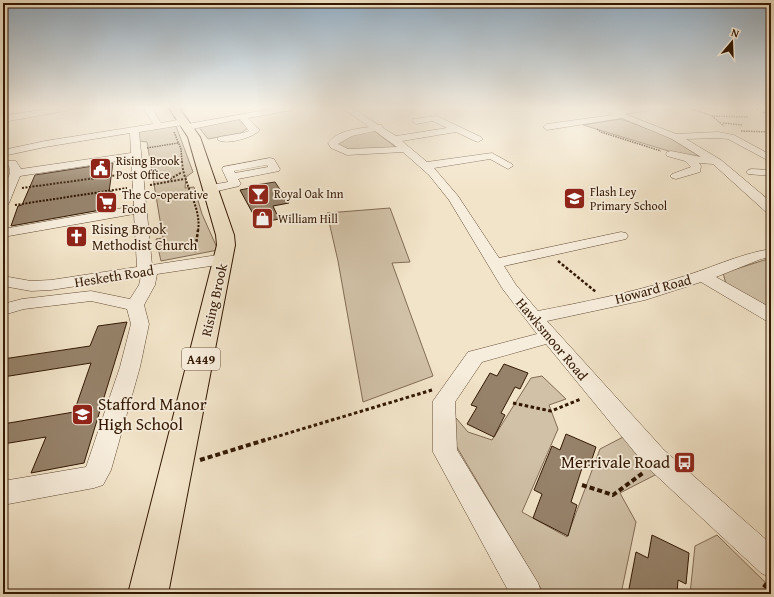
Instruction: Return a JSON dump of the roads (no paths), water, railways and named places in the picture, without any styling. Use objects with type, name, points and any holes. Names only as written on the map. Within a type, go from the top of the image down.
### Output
[{"type":"highway","name":"Rising Brook","points":[[148,594],[226,245],[225,235],[209,189],[196,142],[190,136]]},
{"type":"street","points":[[3,154],[45,144],[97,136]]},
{"type":"street","points":[[3,493],[94,477],[98,470],[130,367],[140,324],[135,305],[147,285],[148,271],[136,173],[135,136]]},
{"type":"street","points":[[222,139],[239,136]]},
{"type":"street","points":[[348,136],[336,140],[333,143],[334,146],[347,152],[401,144],[431,136]]},
{"type":"street","name":"Hawksmoor Road","points":[[390,136],[425,166],[454,200],[510,288],[597,392],[660,462],[771,563]]},
{"type":"street","points":[[473,136],[478,138]]},
{"type":"street","points":[[675,137],[700,136]]},
{"type":"street","points":[[724,136],[731,137],[771,159]]},
{"type":"street","points":[[675,137],[717,162],[771,209]]},
{"type":"street","points":[[740,143],[763,144]]},
{"type":"street","points":[[16,173],[136,153]]},
{"type":"street","points":[[3,154],[15,165],[16,173],[9,190],[7,204]]},
{"type":"street","points":[[671,154],[691,159],[717,162]]},
{"type":"street","points":[[425,166],[492,156],[508,166]]},
{"type":"street","points":[[676,176],[696,170],[696,166],[690,161],[691,159]]},
{"type":"street","points":[[39,177],[81,170],[82,163]]},
{"type":"street","points":[[752,172],[771,173]]},
{"type":"street","points":[[209,189],[235,184],[231,177]]},
{"type":"street","points":[[3,233],[140,209]]},
{"type":"street","points":[[494,264],[621,236]]},
{"type":"street","name":"Howard Road","points":[[534,318],[607,301],[639,296],[704,276],[758,255],[771,253]]},
{"type":"street","name":"Hesketh Road","points":[[11,283],[31,286],[51,285],[224,259]]},
{"type":"street","points":[[704,276],[771,316]]},
{"type":"street","points":[[3,293],[11,283]]},
{"type":"street","points":[[3,310],[22,304],[91,296],[135,305]]},
{"type":"street","points":[[527,594],[445,452],[444,401],[475,357],[519,344],[550,337]]},
{"type":"place","name":"Rising Brook Post Office","points":[[101,168]]},
{"type":"place","name":"Royal Oak Inn","points":[[258,194]]},
{"type":"place","name":"Flash Ley Primary School","points":[[575,199]]},
{"type":"place","name":"The Co-operative Food","points":[[107,202]]},
{"type":"place","name":"William Hill","points":[[263,219]]},
{"type":"place","name":"Rising Brook Methodist Church","points":[[76,237]]},
{"type":"place","name":"Stafford Manor High School","points":[[83,414]]},
{"type":"place","name":"Merrivale Road","points":[[685,462]]}]
